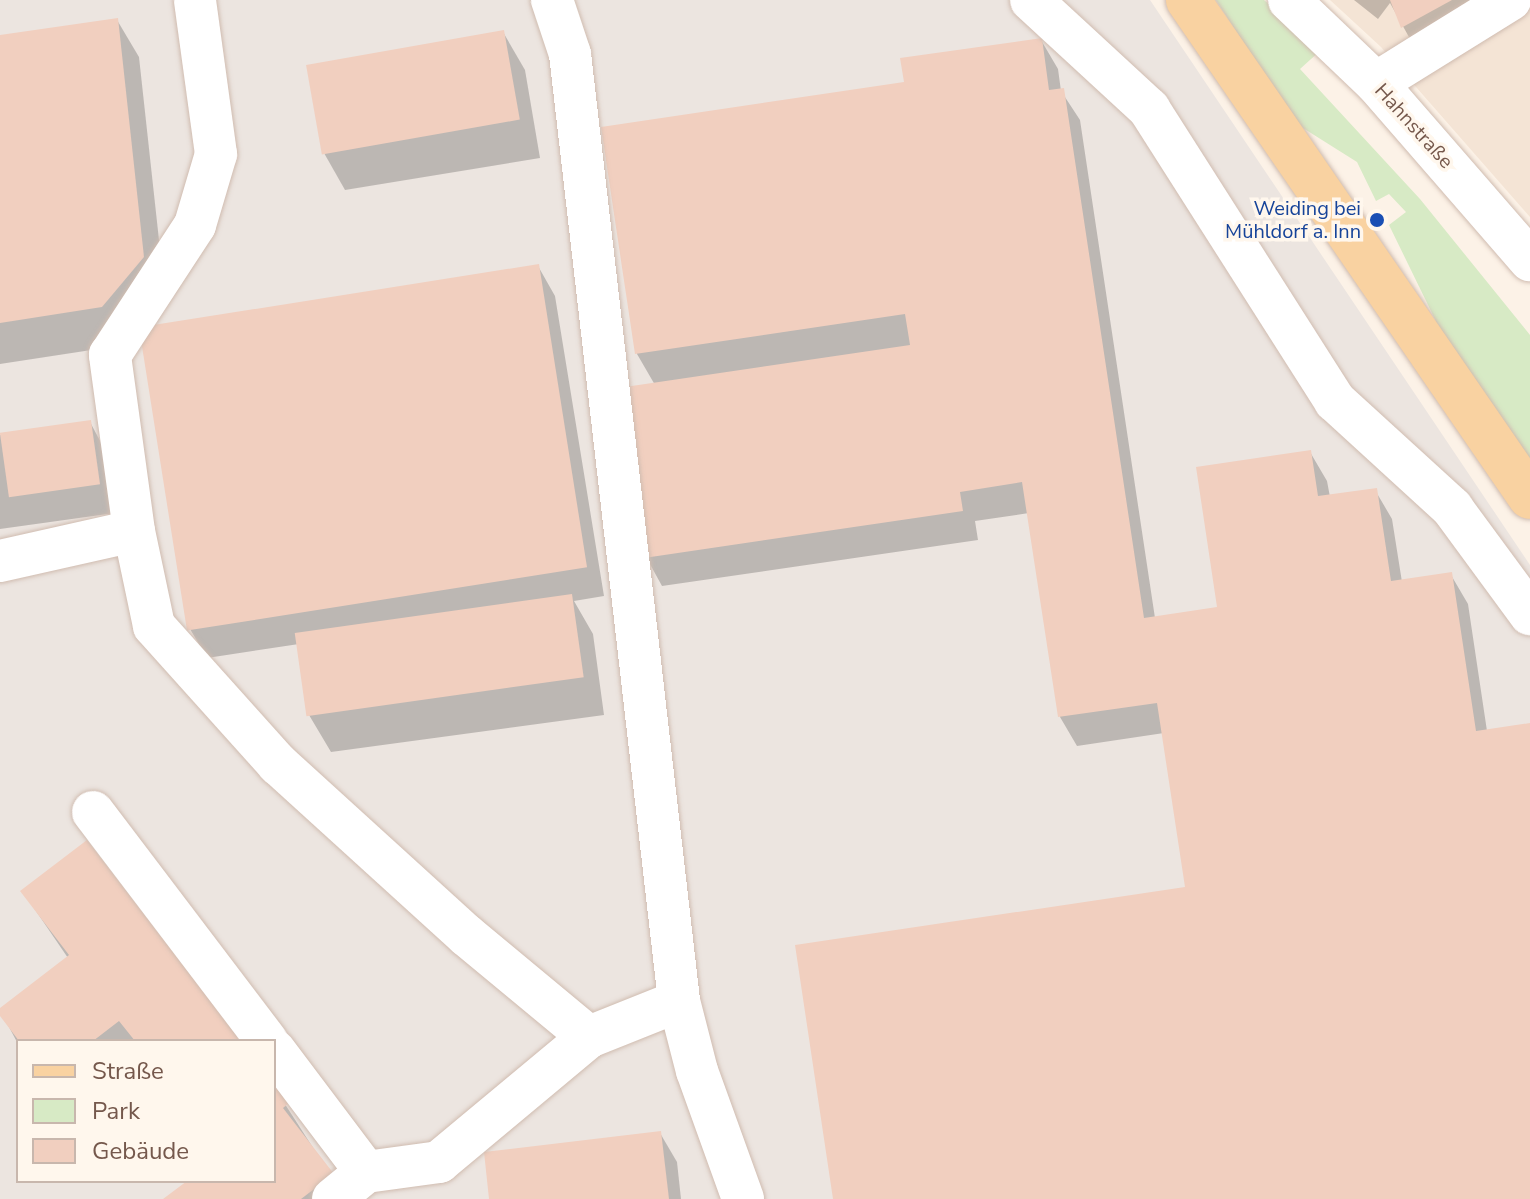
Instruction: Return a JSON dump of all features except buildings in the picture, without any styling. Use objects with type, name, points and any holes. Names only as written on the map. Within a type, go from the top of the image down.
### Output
[{"type":"main road","points":[[1188,0],[1530,497]]},
{"type":"street","points":[[195,0],[216,154],[195,225],[110,355],[134,531],[154,626],[278,764],[466,935],[589,1037]]},
{"type":"street","points":[[552,0],[570,54],[679,1001],[743,1199]]},
{"type":"street","points":[[1031,0],[1149,109],[1335,401],[1452,508],[1530,614]]},
{"type":"street","name":"Hahnstraße","points":[[1289,0],[1376,83],[1530,260]]},
{"type":"street","points":[[1376,83],[1510,0]]},
{"type":"street","points":[[0,561],[134,531]]},
{"type":"street","points":[[93,812],[265,1039]]},
{"type":"street","points":[[333,1199],[366,1172],[439,1162],[589,1037],[679,1001]]},
{"type":"street","points":[[276,1053],[366,1172]]},
{"type":"shaded area","points":[[0,0],[1150,0],[1530,565],[1530,1199],[0,1199]]},
{"type":"shaded area","points":[[1330,0],[1530,0],[1530,217],[1381,47]]},
{"type":"green space","points":[[1216,0],[1264,0],[1321,50],[1300,69],[1420,199],[1530,335],[1530,465],[1450,350],[1389,225],[1406,212],[1389,194],[1376,201],[1357,162],[1295,123]]},
{"type":"place","name":"Weiding bei Mühldorf a. Inn","points":[[1377,220]]}]
